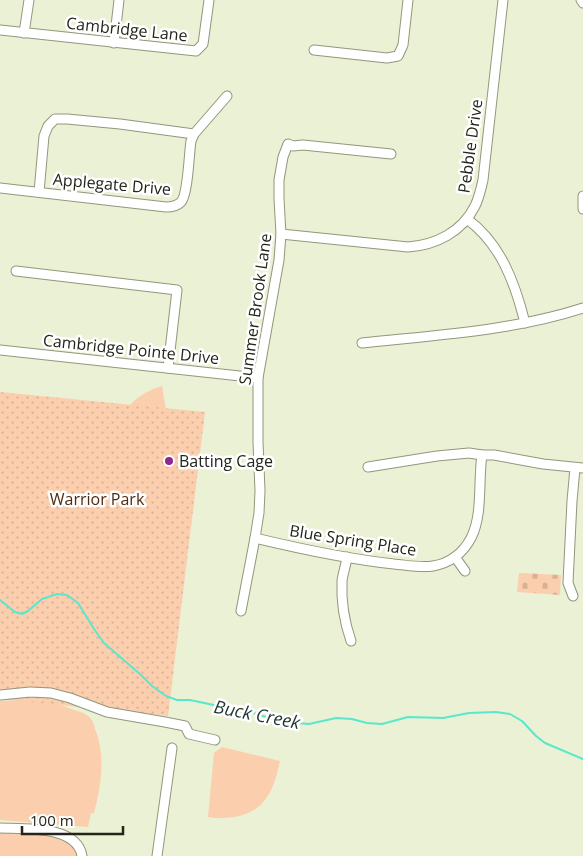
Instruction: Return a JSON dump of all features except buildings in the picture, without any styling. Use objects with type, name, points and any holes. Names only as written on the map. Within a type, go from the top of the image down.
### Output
[{"type":"street","points":[[24,33],[29,0]]},
{"type":"street","points":[[114,43],[119,0]]},
{"type":"street","name":"Cambridge Lane","points":[[0,30],[196,51],[203,44],[209,0]]},
{"type":"street","points":[[314,50],[387,58],[398,56],[403,45],[408,0]]},
{"type":"street","name":"Pebble Drive","points":[[281,234],[408,247],[426,244],[443,238],[457,229],[467,219],[479,197],[483,180],[503,0]]},
{"type":"street","points":[[580,0],[583,3]]},
{"type":"street","points":[[39,192],[44,136],[48,126],[55,118],[194,134],[227,96]]},
{"type":"street","name":"Applegate Drive","points":[[0,188],[166,207],[176,206],[183,200],[186,190],[191,141],[194,134]]},
{"type":"street","name":"Summer Brook Lane","points":[[241,611],[256,538],[259,513],[258,378],[278,271],[281,234],[279,199],[283,157],[288,144],[293,146],[303,145],[391,154]]},
{"type":"street","points":[[583,196],[583,209]]},
{"type":"street","points":[[467,219],[487,237],[503,259],[515,286],[525,323]]},
{"type":"street","points":[[16,272],[177,290],[168,368]]},
{"type":"street","points":[[362,343],[503,327],[550,318],[583,308]]},
{"type":"street","name":"Cambridge Pointe Drive","points":[[0,350],[258,378]]},
{"type":"street","points":[[368,467],[469,453],[494,454],[543,464],[579,468],[572,501],[568,583],[574,596]]},
{"type":"street","points":[[465,570],[456,557],[465,548],[476,526],[482,455]]},
{"type":"street","name":"Blue Spring Place","points":[[256,538],[381,563],[423,567],[444,563],[456,557]]},
{"type":"street","points":[[347,557],[342,582],[342,604],[346,626],[352,641]]},
{"type":"street","points":[[0,696],[30,692],[60,694],[108,712],[185,726],[189,734],[215,740]]},
{"type":"street","points":[[157,856],[172,748]]},
{"type":"street","points":[[0,828],[43,830],[68,836],[77,844],[82,856]]},
{"type":"green space","points":[[162,386],[170,434],[128,407],[144,394]]},
{"type":"green space","name":"Warrior Park","points":[[0,392],[205,412],[168,716],[0,699]]},
{"type":"green space","points":[[519,573],[561,575],[560,595],[517,592]]},
{"type":"green space","points":[[33,699],[61,705],[86,714],[92,720],[100,750],[101,771],[97,803],[94,813],[91,813],[88,827],[0,820],[0,701]]},
{"type":"green space","points":[[222,747],[280,761],[275,781],[267,797],[254,810],[235,817],[211,818],[208,817],[214,753]]},
{"type":"green space","points":[[0,831],[56,835],[72,842],[79,856],[0,856]]},
{"type":"waterway","name":"Buck Creek","points":[[0,600],[15,612],[22,614],[42,599],[57,594],[67,595],[78,603],[104,643],[152,686],[166,696],[177,700],[190,700],[251,712],[272,719],[309,724],[336,718],[382,724],[408,717],[443,718],[469,713],[496,712],[510,714],[522,721],[545,743],[583,759]]},
{"type":"place","name":"Batting Cage","points":[[169,461]]}]
